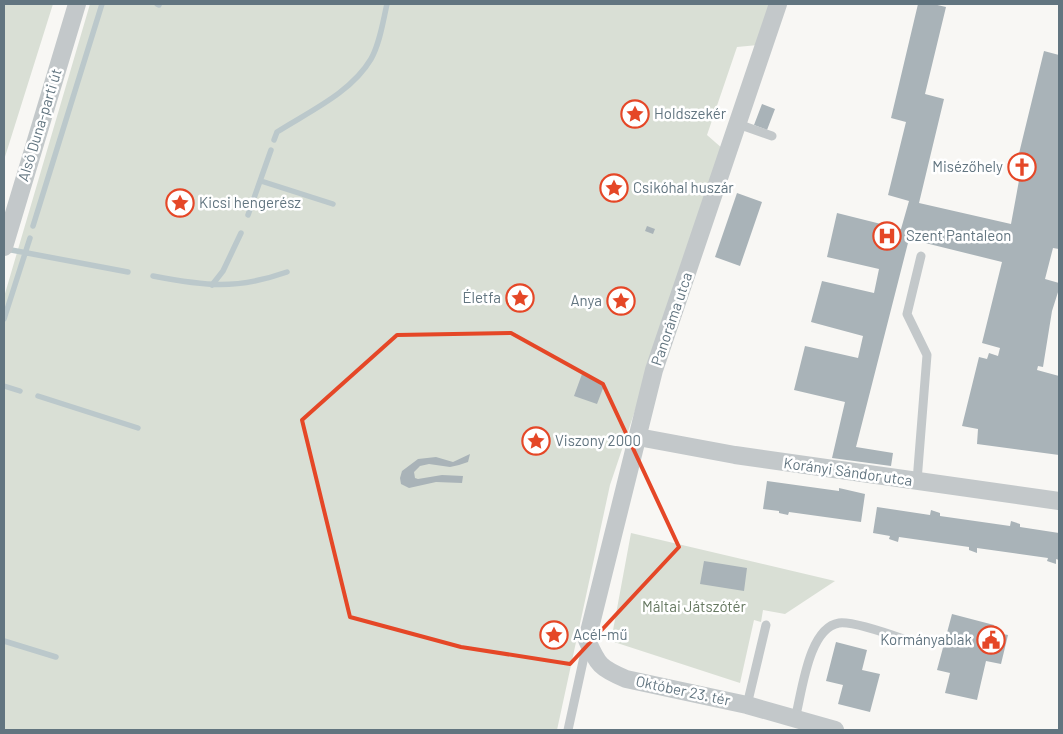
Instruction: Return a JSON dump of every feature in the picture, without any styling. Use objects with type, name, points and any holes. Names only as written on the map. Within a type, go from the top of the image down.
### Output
[{"type":"street","name":"Alsó Duna-parti út","points":[[5,236],[77,4]]},
{"type":"street","name":"Panoráma utca","points":[[587,640],[654,370],[778,4]]},
{"type":"street","name":"Korányi Sándor utca","points":[[638,437],[734,455],[1059,501]]},
{"type":"street","name":"Október 23. tér","points":[[587,640],[596,662],[610,672],[626,679],[747,705],[836,730]]},
{"type":"lane","points":[[738,124],[772,136]]},
{"type":"lane","points":[[917,481],[927,356],[908,314],[921,256]]},
{"type":"lane","points":[[795,719],[812,652],[818,636],[829,626],[841,623],[906,640]]},
{"type":"lane","points":[[747,705],[766,625]]},
{"type":"lane","points":[[568,730],[587,640]]},
{"type":"highlighted area","points":[[511,333],[603,384],[679,547],[570,664],[461,647],[350,617],[302,420],[397,335]]},
{"type":"green space","points":[[4,4],[53,4],[4,160]]},
{"type":"green space","points":[[90,4],[769,4],[758,45],[737,47],[707,135],[723,149],[610,485],[557,730],[4,730],[4,297]]},
{"type":"green space","name":"Máltai Játszótér","points":[[631,533],[835,581],[785,614],[763,610],[761,622],[754,620],[740,683],[611,641]]},
{"type":"building","points":[[918,4],[933,4],[946,7],[925,94],[944,99],[919,203],[1011,224],[1020,175],[1014,174],[1044,51],[1059,55],[1059,249],[1053,248],[1045,279],[1059,283],[1059,289],[1052,311],[1043,367],[1038,366],[1037,370],[1059,376],[1059,455],[977,444],[978,429],[962,426],[979,357],[987,359],[989,353],[998,356],[1000,348],[982,343],[1002,262],[909,239],[856,447],[893,453],[891,466],[832,458],[845,402],[794,390],[805,346],[858,358],[863,336],[811,322],[822,281],[874,293],[879,269],[827,257],[837,213],[901,229],[909,201],[888,195],[906,122],[891,118]]},
{"type":"building","points":[[762,104],[775,109],[767,130],[754,125]]},
{"type":"building","points":[[737,193],[762,202],[740,266],[715,257]]},
{"type":"building","points":[[647,226],[655,229],[653,234],[645,231]]},
{"type":"building","points":[[582,374],[605,383],[597,404],[574,396]]},
{"type":"building","points":[[470,454],[468,462],[459,465],[450,467],[429,464],[420,466],[414,472],[415,478],[418,479],[442,475],[463,476],[462,483],[436,482],[409,488],[401,484],[402,471],[418,459],[436,457],[453,462]]},
{"type":"building","points":[[767,481],[839,491],[839,488],[865,494],[861,522],[789,512],[788,515],[779,513],[779,511],[763,509]]},
{"type":"building","points":[[877,507],[930,515],[931,510],[940,513],[940,516],[1010,526],[1011,521],[1020,524],[1020,527],[1059,533],[1059,560],[1056,559],[1056,564],[1047,561],[1048,558],[977,548],[977,553],[969,550],[969,547],[899,537],[898,542],[889,539],[890,536],[873,533]]},
{"type":"building","points":[[704,561],[747,568],[744,591],[700,584]]},
{"type":"building","points":[[952,614],[994,625],[992,632],[1008,635],[1001,664],[986,661],[977,700],[945,693],[950,673],[937,670]]},
{"type":"building","points":[[836,642],[867,650],[862,670],[880,674],[870,712],[838,704],[843,685],[826,681]]},
{"type":"waterway","points":[[33,226],[102,4]]},
{"type":"waterway","points":[[274,140],[277,132],[341,92],[362,71],[371,59],[377,46],[387,4]]},
{"type":"waterway","points":[[248,215],[271,150]]},
{"type":"waterway","points":[[261,181],[333,204]]},
{"type":"waterway","points":[[212,285],[223,271],[241,233]]},
{"type":"waterway","points":[[4,319],[30,238]]},
{"type":"waterway","points":[[6,249],[128,272]]},
{"type":"waterway","points":[[153,276],[205,284],[236,284],[252,282],[287,272]]},
{"type":"waterway","points":[[4,386],[20,391]]},
{"type":"waterway","points":[[38,396],[138,428]]},
{"type":"waterway","points":[[4,641],[56,657]]},
{"type":"place","name":"Holdszekér","points":[[635,114]]},
{"type":"place","name":"Misézőhely","points":[[1022,167]]},
{"type":"place","name":"Csikóhal huszár","points":[[614,188]]},
{"type":"place","name":"Kicsi hengerész","points":[[180,203]]},
{"type":"place","name":"Szent Pantaleon","points":[[887,236]]},
{"type":"place","name":"Életfa","points":[[520,298]]},
{"type":"place","name":"Anya","points":[[621,301]]},
{"type":"place","name":"Viszony 2000","points":[[536,441]]},
{"type":"place","name":"Acél-mű","points":[[554,635]]},
{"type":"place","name":"Kormányablak","points":[[991,640]]}]
